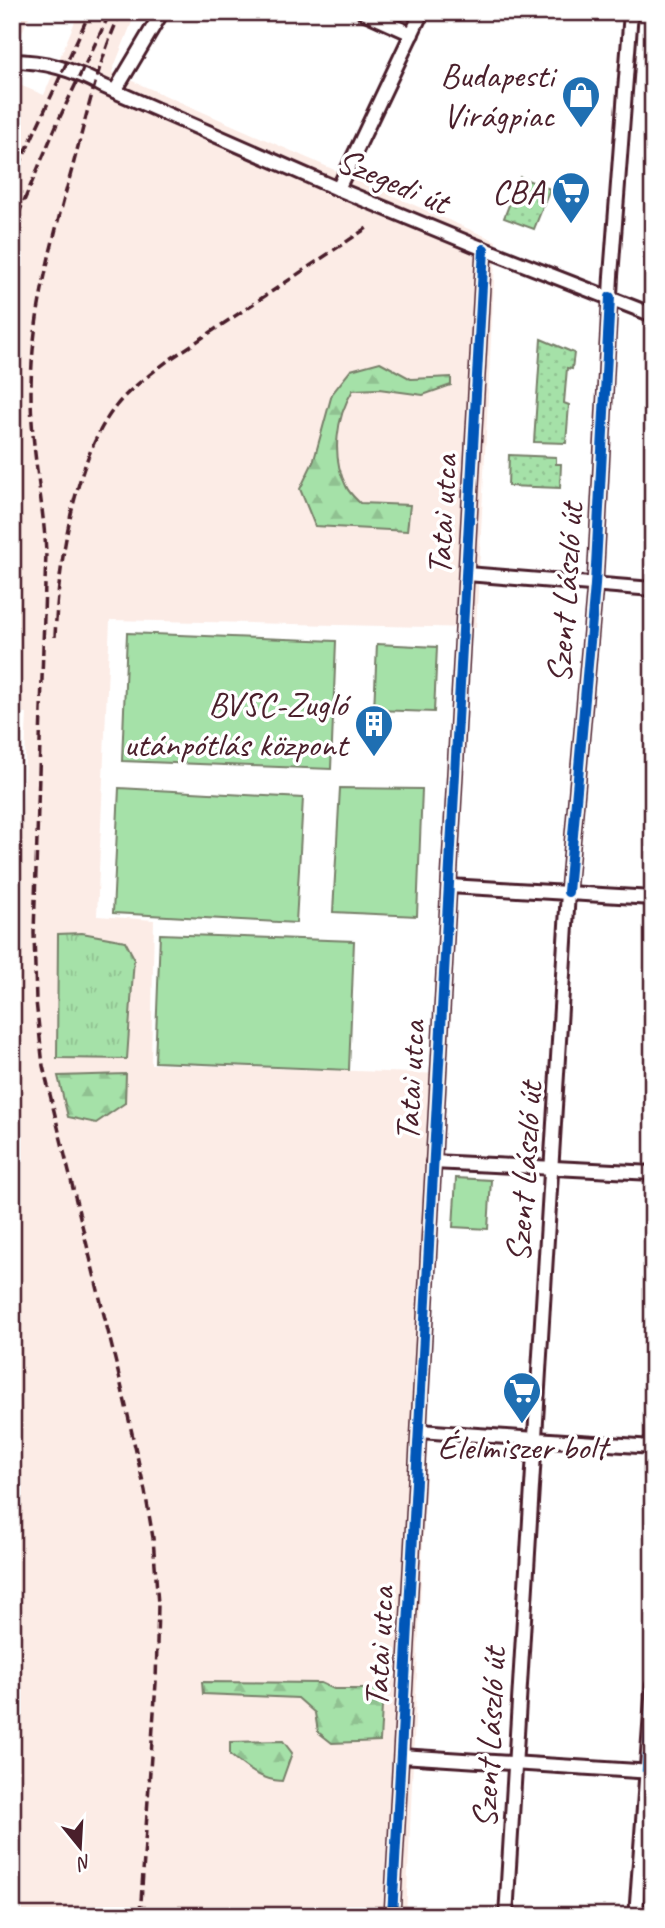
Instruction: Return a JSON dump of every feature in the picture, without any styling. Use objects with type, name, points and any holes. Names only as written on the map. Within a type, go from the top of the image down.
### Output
[{"type":"street","points":[[115,91],[162,12]]},
{"type":"street","points":[[363,12],[412,34]]},
{"type":"street","points":[[338,190],[422,12]]},
{"type":"street","name":"Szent László út","points":[[506,1916],[568,892],[596,585],[610,297],[631,12]]},
{"type":"street","name":"Szegedi út","points":[[12,61],[38,62],[64,68],[338,190],[653,314]]},
{"type":"street","name":"Tatai utca","points":[[392,1916],[484,249]]},
{"type":"street","points":[[467,575],[653,589]]},
{"type":"street","points":[[449,886],[653,898]]},
{"type":"street","points":[[433,1162],[653,1173]]},
{"type":"street","points":[[419,1431],[653,1447]]},
{"type":"street","points":[[636,1916],[649,1772],[653,1685]]},
{"type":"street","points":[[401,1756],[649,1772]]},
{"type":"shaded area","points":[[12,12],[31,12],[12,55]]},
{"type":"shaded area","points":[[79,12],[136,12],[112,72],[496,241],[476,628],[110,620],[97,916],[154,920],[151,1064],[444,1074],[406,1916],[12,1916],[12,1219],[15,1202],[17,1019],[14,999],[27,713],[12,712],[12,82],[44,95]]},
{"type":"green space","points":[[520,177],[550,189],[534,229],[504,218]]},
{"type":"green space","points":[[541,339],[574,353],[572,369],[567,368],[564,403],[569,405],[566,443],[534,442]]},
{"type":"green space","points":[[380,362],[411,379],[451,377],[451,385],[423,395],[379,389],[353,390],[339,425],[338,463],[347,489],[360,503],[410,505],[407,531],[315,526],[300,489],[314,460],[332,394],[351,370]]},
{"type":"green space","points":[[509,455],[556,457],[556,464],[561,464],[560,488],[508,486]]},
{"type":"green space","points":[[127,633],[336,641],[331,769],[122,761]]},
{"type":"green space","points":[[377,644],[437,647],[434,712],[374,710]]},
{"type":"green space","points":[[119,788],[303,798],[296,923],[113,913]]},
{"type":"green space","points":[[340,788],[422,789],[417,916],[333,912]]},
{"type":"green space","points":[[82,933],[125,941],[134,958],[127,1059],[57,1058],[58,934]]},
{"type":"green space","points":[[160,934],[354,941],[349,1070],[155,1062]]},
{"type":"green space","points":[[12,997],[17,1019],[15,1202],[12,1219]]},
{"type":"green space","points":[[126,1074],[125,1103],[96,1123],[68,1117],[58,1076]]},
{"type":"green space","points":[[456,1178],[491,1180],[488,1229],[453,1227]]},
{"type":"green space","points":[[202,1682],[321,1683],[334,1689],[383,1689],[380,1741],[332,1743],[318,1732],[315,1713],[298,1698],[203,1694]]},
{"type":"green space","points":[[283,1741],[292,1753],[282,1781],[260,1776],[230,1755],[230,1742]]},
{"type":"railway","points":[[12,181],[90,12]]},
{"type":"railway","points":[[121,12],[96,82],[53,242],[40,302],[32,362],[33,433],[46,552],[34,933],[36,1001],[43,1066],[120,1380],[153,1538],[158,1604],[156,1683],[140,1916]]},
{"type":"railway","points":[[12,229],[59,119],[109,15]]},
{"type":"railway","points":[[55,637],[70,516],[89,455],[116,406],[134,387],[169,360],[370,226]]},
{"type":"marked path","points":[[646,1772],[653,1685]]},
{"type":"cycle path","points":[[392,1916],[484,249]]},
{"type":"cycle path","points":[[568,892],[595,585],[610,297]]},
{"type":"place","name":"Budapesti Virágpiac","points":[[581,129]]},
{"type":"place","name":"CBA","points":[[571,225]]},
{"type":"place","name":"BVSC-Zugló utánpótlás központ","points":[[374,758]]},
{"type":"place","name":"Élelmiszer bolt","points":[[522,1425]]}]
